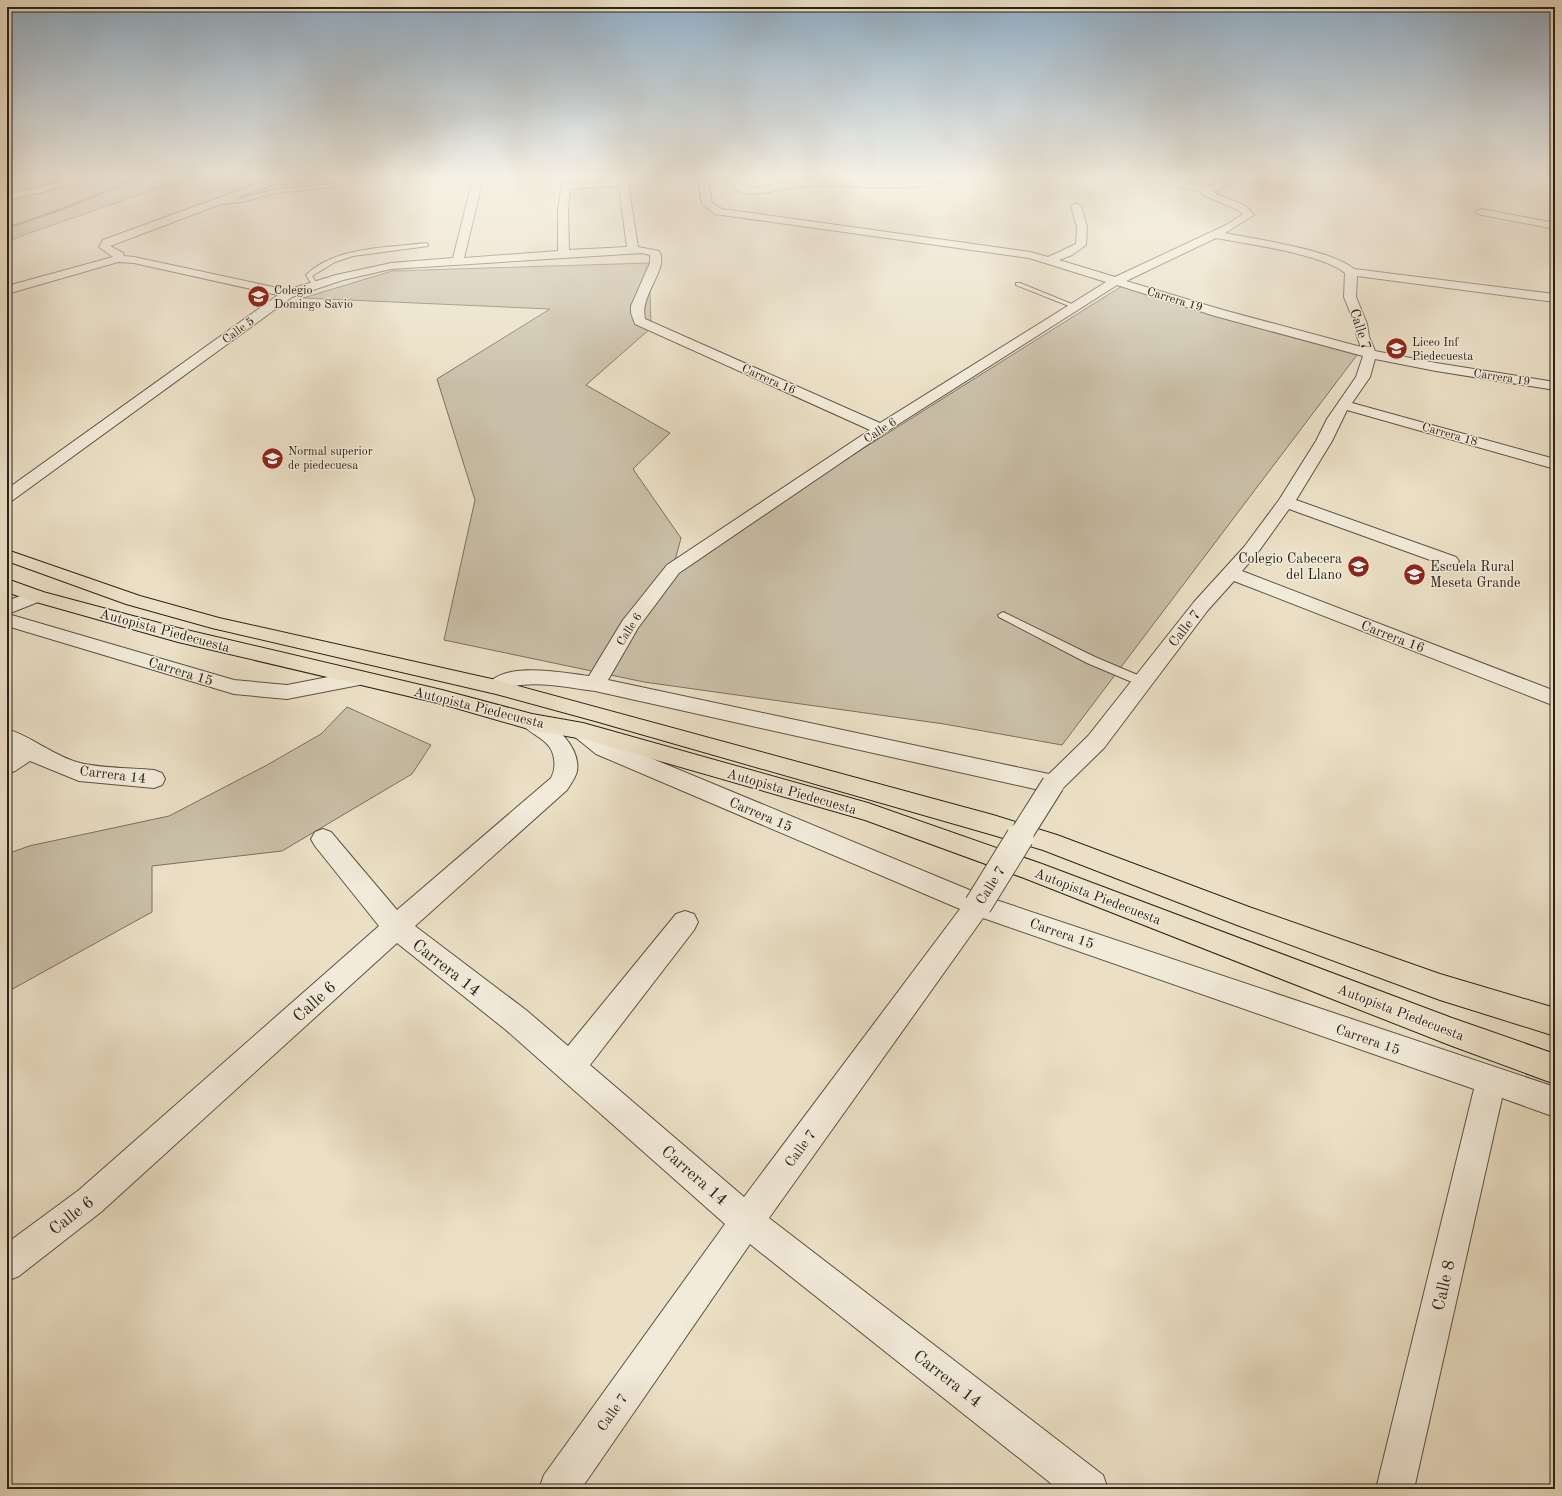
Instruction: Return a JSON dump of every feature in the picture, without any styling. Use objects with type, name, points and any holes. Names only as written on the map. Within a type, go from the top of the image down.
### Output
[{"type":"highway","name":"Autopista Piedecuesta","points":[[7,555],[133,600],[219,624],[496,687],[603,715],[1048,842],[1246,917],[1440,987],[1555,1022]]},
{"type":"highway","name":"Autopista Piedecuesta","points":[[7,585],[36,596],[178,635],[442,697],[532,722],[582,730],[868,812],[1033,871],[1452,1032],[1555,1068]]},
{"type":"street","points":[[105,245],[104,246],[119,255],[118,259]]},
{"type":"street","points":[[458,260],[462,245]]},
{"type":"street","points":[[564,245],[564,254]]},
{"type":"street","points":[[632,245],[633,250]]},
{"type":"street","name":"Carrera 19","points":[[956,245],[1030,255],[1219,313],[1370,354],[1436,367],[1555,386]]},
{"type":"street","points":[[1048,261],[1068,254],[1081,245]]},
{"type":"street","name":"Calle 6","points":[[595,684],[630,625],[673,569],[880,429],[1076,306],[1116,281],[1191,245]]},
{"type":"street","points":[[1267,245],[1297,251],[1341,264],[1351,272],[1555,298]]},
{"type":"street","name":"Calle 5","points":[[7,497],[288,294],[362,271],[391,266],[458,260],[650,250],[656,256],[656,263],[637,306],[637,313],[639,320],[657,329]]},
{"type":"street","points":[[7,290],[118,259],[134,260],[288,294]]},
{"type":"street","name":"Calle 7","points":[[558,1489],[747,1221],[978,905],[1053,784],[1096,742],[1201,606],[1231,573],[1286,502],[1324,441],[1334,419],[1363,376],[1370,354],[1363,336],[1361,324],[1350,297],[1351,272]]},
{"type":"street","name":"Carrera 16","points":[[657,329],[880,429]]},
{"type":"street","name":"Carrera 18","points":[[1344,405],[1555,464]]},
{"type":"street","points":[[1286,502],[1450,561]]},
{"type":"street","name":"Carrera 16","points":[[1231,573],[1555,699]]},
{"type":"street","points":[[7,608],[36,596]]},
{"type":"street","name":"Carrera 15","points":[[7,620],[234,687],[287,692],[359,678]]},
{"type":"street","points":[[496,687],[516,678],[545,677],[595,684],[1053,784]]},
{"type":"street","name":"Calle 6","points":[[7,1264],[90,1201],[396,927],[559,784],[566,772],[566,760],[555,738],[532,722]]},
{"type":"street","name":"Carrera 15","points":[[582,730],[604,748],[978,905],[1555,1102]]},
{"type":"street","name":"Carrera 14","points":[[7,737],[45,759],[79,772],[154,779]]},
{"type":"street","points":[[7,766],[30,750]]},
{"type":"street","name":"Carrera 14","points":[[323,839],[396,927],[516,1020],[747,1221],[1089,1489]]},
{"type":"street","points":[[570,1067],[685,922]]},
{"type":"street","name":"Calle 8","points":[[1395,1489],[1491,1081]]},
{"type":"lane","points":[[314,285],[309,275],[333,261],[352,254],[426,245]]},
{"type":"lane","points":[[1018,284],[1076,306]]},
{"type":"lane","points":[[1003,615],[1090,660],[1143,682]]},
{"type":"shaded area","points":[[649,263],[651,328],[586,385],[670,433],[633,469],[681,538],[673,568],[1122,286],[1357,355],[1062,745],[944,724],[644,682],[444,640],[475,500],[437,379],[550,309],[303,298],[392,271]]},
{"type":"shaded area","points":[[347,707],[431,745],[412,774],[282,851],[152,866],[152,912],[7,992],[7,854],[29,846],[169,816],[267,765],[321,734]]},
{"type":"place","name":"Colegio Domingo Savio","points":[[259,297]]},
{"type":"place","name":"Liceo Inf Piedecuesta","points":[[1396,349]]},
{"type":"place","name":"Normal superior de piedecuesa","points":[[273,458]]},
{"type":"place","name":"Colegio Cabecera del Llano","points":[[1358,566]]},
{"type":"place","name":"Escuela Rural Meseta Grande","points":[[1415,574]]}]
